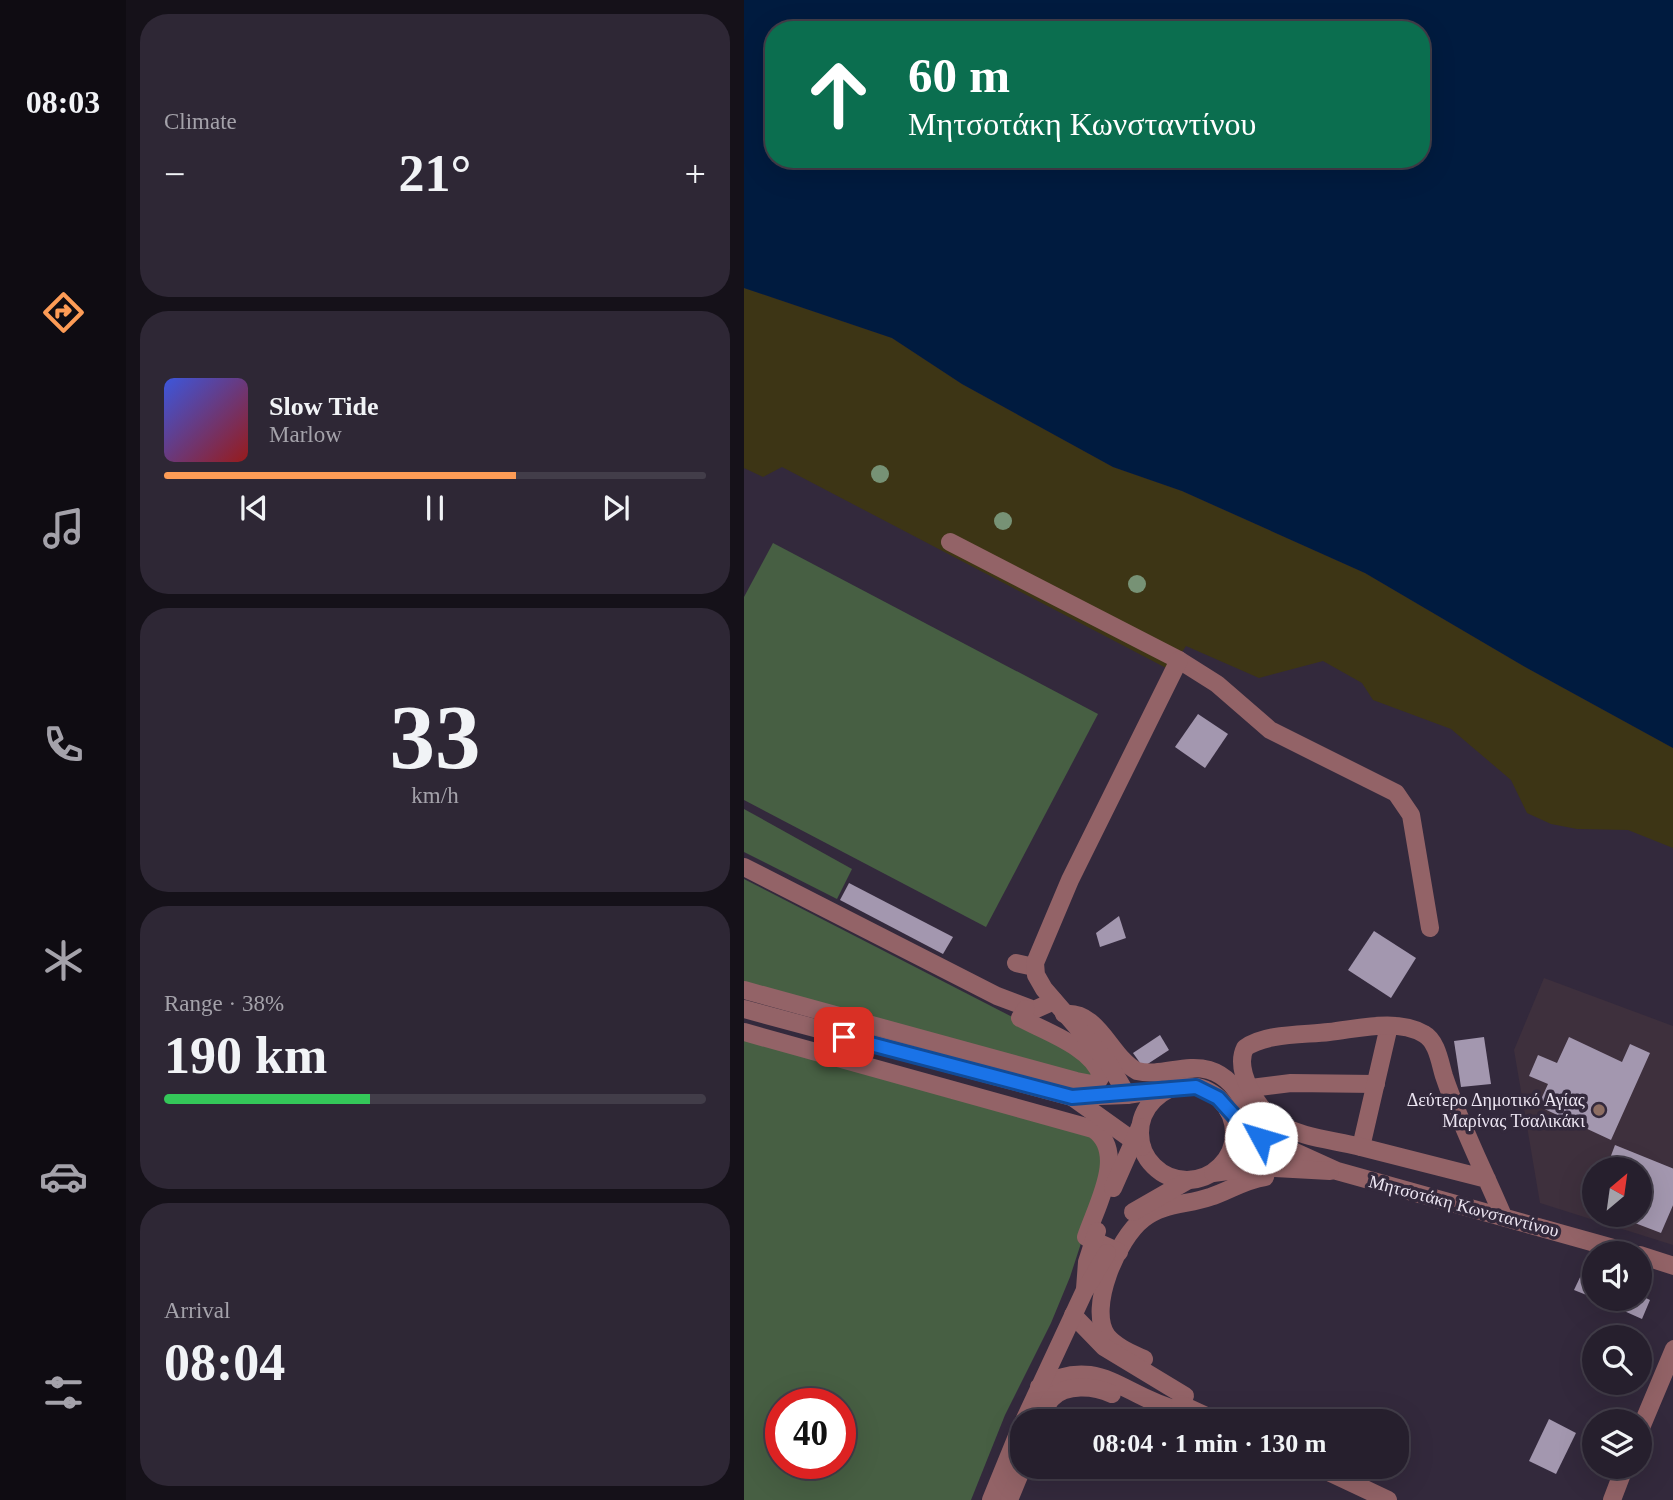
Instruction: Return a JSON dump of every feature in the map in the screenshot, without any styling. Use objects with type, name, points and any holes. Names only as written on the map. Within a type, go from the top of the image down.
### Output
[{"type":"street","points":[[950,542],[1179,660],[1217,684],[1270,730],[1396,793],[1411,815],[1430,928]]},
{"type":"street","points":[[1127,1095],[1109,1064],[1025,965],[1038,950],[1179,660]]},
{"type":"street","points":[[744,867],[1026,1009],[1059,1007],[1076,1012],[1089,1020],[1137,1071],[1154,1073],[1197,1068],[1227,1080],[1241,1095],[1260,1125],[1275,1135],[1265,1177],[1238,1183],[1206,1199],[1171,1205],[1149,1214],[1107,1247]]},
{"type":"street","points":[[744,990],[1055,1084],[1138,1139],[1148,1159],[1162,1174],[1187,1181]]},
{"type":"street","points":[[744,1009],[1055,1084],[1092,1084],[1101,1076],[1095,1064],[1082,1053],[1020,1018],[1026,1009]]},
{"type":"street","points":[[1361,1147],[1390,1026]]},
{"type":"street","points":[[1487,1179],[1282,1125],[1266,1111],[1251,1088],[1241,1064],[1245,1048],[1251,1043],[1390,1026],[1407,1027],[1429,1037],[1503,1216]]},
{"type":"street","points":[[744,1032],[1089,1126],[1100,1134],[1108,1147],[1108,1171],[1086,1237],[1107,1247]]},
{"type":"street","points":[[1251,1088],[1291,1083],[1376,1084]]},
{"type":"street","points":[[1046,1114],[1055,1084]]},
{"type":"street","points":[[1072,1097],[1127,1095],[1172,1088],[1204,1089],[1247,1130],[1337,1171]]},
{"type":"street","points":[[1144,1359],[1116,1344],[1102,1325],[1100,1302],[1107,1247],[1150,1103],[1172,1088]]},
{"type":"street","points":[[1213,1173],[1225,1162],[1234,1142],[1234,1125],[1228,1110]]},
{"type":"street","points":[[1029,1409],[1107,1247],[1131,1214],[1187,1181],[1213,1173],[1267,1168],[1337,1171]]},
{"type":"street","name":"Μητσοτάκη Κωνσταντίνου","points":[[1337,1171],[1589,1241]]},
{"type":"street","points":[[1652,1259],[1673,1266]]},
{"type":"street","points":[[1074,1315],[1104,1347],[1192,1409]]},
{"type":"street","points":[[1649,1409],[1673,1349]]},
{"type":"street","points":[[1039,1387],[1073,1373],[1094,1374],[1152,1402],[1181,1404]]},
{"type":"street","points":[[1047,1409],[1054,1396],[1077,1389],[1099,1388],[1125,1401]]},
{"type":"street","points":[[991,1500],[1010,1454]]},
{"type":"street","points":[[1009,1500],[1018,1479]]},
{"type":"street","points":[[1344,1479],[1388,1500]]},
{"type":"street","points":[[1612,1500],[1620,1479]]},
{"type":"shaded area","name":"Δεύτερο Δημοτικό Αγίας Μαρίνας Τσαλικάκι","points":[[1544,978],[1673,1026],[1673,1245],[1616,1227],[1652,1227],[1652,1157],[1582,1157],[1582,1216],[1540,1203],[1514,1050]]},
{"type":"green space","points":[[773,543],[1098,714],[986,927],[744,800],[744,597]]},
{"type":"green space","points":[[744,809],[852,869],[837,899],[744,852]]},
{"type":"green space","points":[[744,879],[1059,1041],[1081,1055],[1096,1080],[744,986]]},
{"type":"green space","points":[[744,1037],[1044,1117],[1102,1141],[1102,1179],[1070,1277],[1051,1323],[1005,1415],[971,1500],[744,1500]]},
{"type":"sand","points":[[744,288],[892,338],[962,384],[1113,467],[1182,491],[1365,573],[1527,668],[1673,748],[1673,848],[1628,830],[1577,829],[1551,824],[1527,813],[1511,780],[1451,729],[1373,700],[1362,683],[1323,661],[1259,678],[1186,646],[1170,670],[782,467],[763,477],[744,468]]},
{"type":"water","points":[[744,0],[1673,0],[1673,748],[1527,668],[1365,573],[1182,491],[1113,467],[962,384],[892,338],[744,288]]},
{"type":"building","points":[[1198,714],[1228,734],[1205,768],[1175,747]]},
{"type":"building","points":[[849,883],[953,937],[943,954],[840,900]]},
{"type":"building","points":[[1119,916],[1126,938],[1100,947],[1096,933]]},
{"type":"building","points":[[1374,931],[1416,958],[1391,998],[1348,970]]},
{"type":"building","points":[[1160,1035],[1169,1050],[1143,1067],[1133,1053]]},
{"type":"building","points":[[1484,1037],[1491,1084],[1461,1087],[1454,1041]]},
{"type":"building","points":[[1569,1037],[1622,1062],[1630,1044],[1650,1053],[1611,1140],[1538,1106],[1548,1084],[1529,1076],[1538,1055],[1557,1063]]},
{"type":"building","points":[[1615,1145],[1644,1157],[1610,1157]]},
{"type":"building","points":[[1652,1160],[1674,1169],[1674,1203],[1661,1233],[1645,1227],[1652,1227]]},
{"type":"building","points":[[1582,1273],[1582,1293],[1574,1290]]},
{"type":"building","points":[[1624,1311],[1645,1311],[1642,1319]]},
{"type":"building","points":[[1549,1419],[1576,1433],[1556,1474],[1529,1461]]},
{"type":"place","name":"Δεύτερο Δημοτικό Αγίας Μαρίνας Τσαλικάκι","points":[[1599,1110]]},
{"type":"route","points":[[844,1037],[1072,1097],[1106,1097],[1196,1087],[1218,1098],[1247,1130],[1261,1138]]}]
